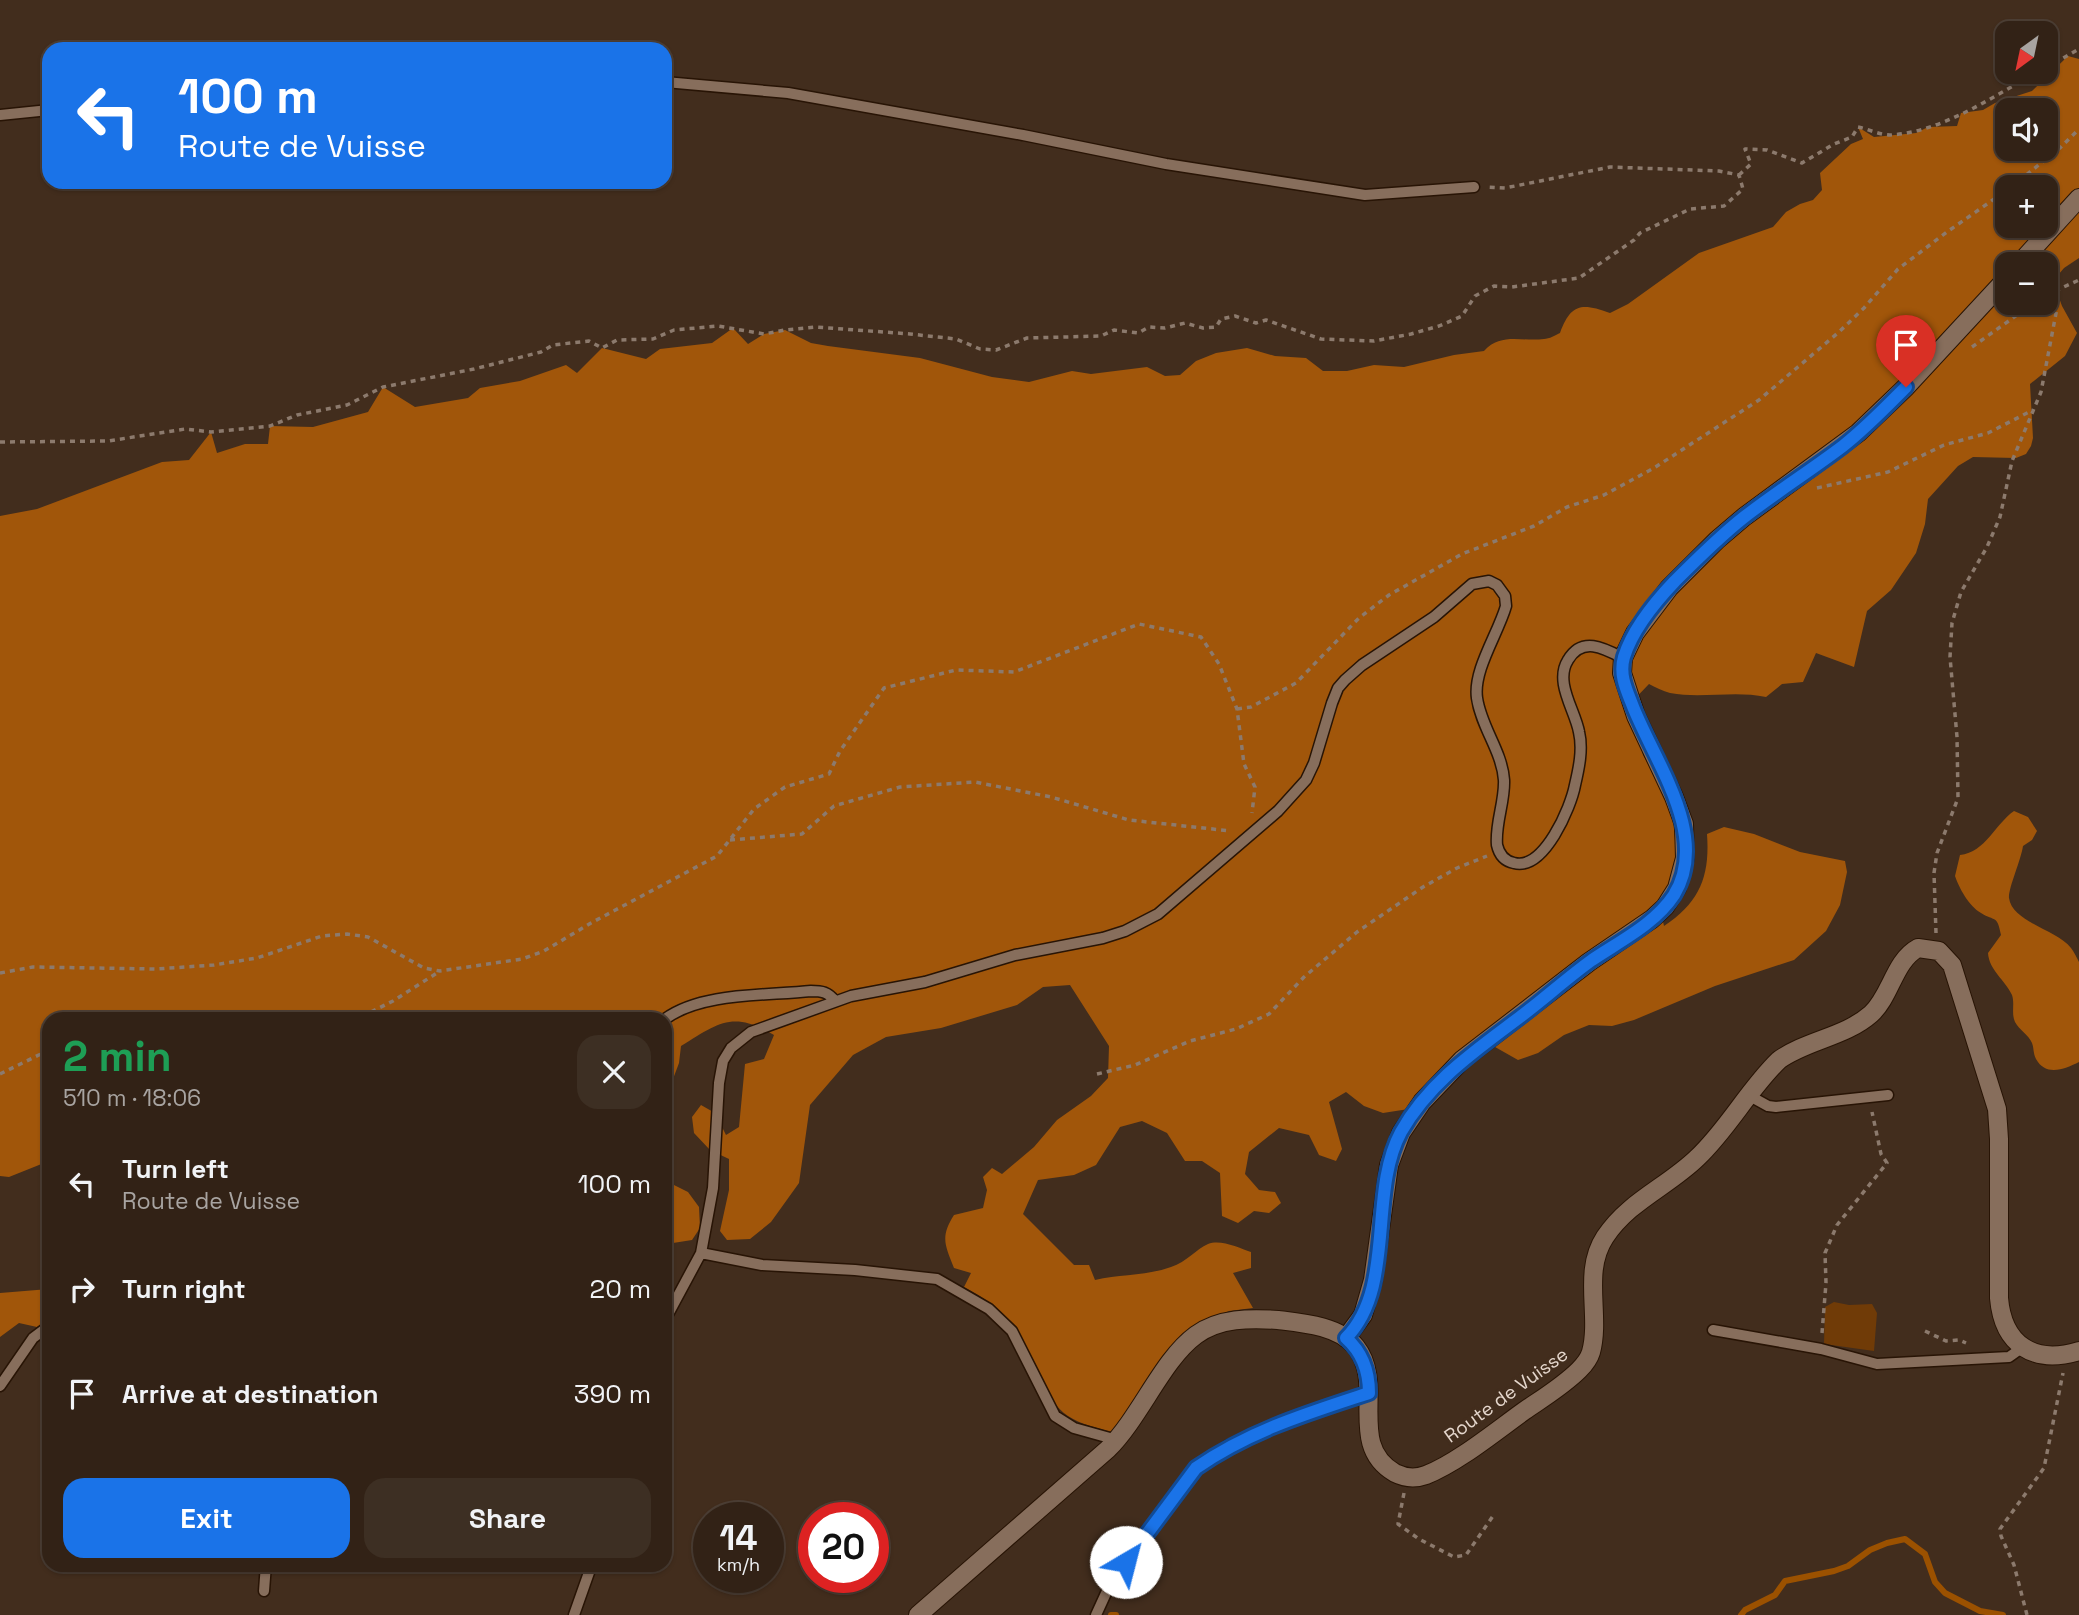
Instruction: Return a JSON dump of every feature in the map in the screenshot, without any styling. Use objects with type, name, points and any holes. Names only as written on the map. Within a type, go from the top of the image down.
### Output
[{"type":"street","points":[[2030,252],[2079,198]]},
{"type":"street","points":[[1346,1338],[1363,1315],[1373,1280],[1389,1165],[1401,1133],[1422,1101],[1462,1060],[1589,962],[1652,919],[1665,907],[1677,888],[1685,858],[1684,824],[1622,673],[1623,658],[1645,617],[1684,572],[1744,517],[1858,433],[1906,387],[1995,291]]},
{"type":"street","name":"Route de Vuisse","points":[[1407,1478],[1427,1475],[1447,1464],[1551,1392],[1584,1365],[1591,1350],[1594,1272],[1596,1256],[1603,1240],[1632,1206],[1697,1158],[1784,1056],[1852,1026],[1871,1014],[1905,960],[1914,951],[1923,948],[1936,950]]},
{"type":"street","points":[[1936,950],[1949,960],[1957,977],[1995,1098],[1999,1139],[2000,1307],[2006,1327],[2023,1347],[2043,1356],[2073,1353]]},
{"type":"street","points":[[918,1615],[1117,1440],[1176,1356],[1195,1336],[1209,1328],[1236,1320],[1265,1319],[1312,1326],[1346,1338],[1356,1347],[1364,1360],[1369,1393],[1368,1434],[1374,1452],[1392,1472],[1407,1478]]},
{"type":"lane","points":[[672,83],[788,93],[1167,164],[1365,195],[1474,187]]},
{"type":"lane","points":[[0,114],[42,111]]},
{"type":"lane","points":[[672,1307],[701,1252],[713,1188],[719,1083],[725,1056],[751,1032],[865,992],[925,982],[1015,955],[1103,938],[1125,931],[1173,903],[1278,811],[1306,780],[1335,696],[1345,680],[1362,665],[1434,617],[1472,584],[1489,581],[1502,590],[1506,606],[1482,666],[1477,698],[1504,778],[1504,794],[1496,836],[1498,852],[1511,863],[1528,862],[1553,838],[1575,789],[1581,745],[1564,681],[1563,669],[1566,662],[1572,653],[1588,645],[1599,645],[1623,658]]},
{"type":"lane","points":[[672,1015],[715,1000],[811,991],[823,991],[835,1001]]},
{"type":"lane","points":[[1748,1095],[1768,1106],[1776,1107],[1888,1095]]},
{"type":"lane","points":[[701,1252],[762,1265],[855,1270],[937,1279],[989,1309],[1012,1332],[1055,1416],[1074,1428],[1117,1440]]},
{"type":"lane","points":[[1713,1330],[1821,1349],[1877,1364],[2010,1357],[2023,1347]]},
{"type":"lane","points":[[0,1386],[33,1338],[42,1331]]},
{"type":"lane","points":[[1096,1615],[1112,1580],[1196,1468],[1239,1441],[1302,1415],[1369,1393]]},
{"type":"lane","points":[[264,1591],[265,1572]]},
{"type":"lane","points":[[574,1615],[589,1572]]},
{"type":"path","points":[[2058,61],[2079,49]]},
{"type":"path","points":[[1739,175],[1751,164],[1745,149],[1767,150],[1802,163],[1852,137],[1858,127],[1888,135],[1928,127],[2015,84]]},
{"type":"path","points":[[2026,175],[2079,129]]},
{"type":"path","points":[[1474,187],[1506,188],[1610,167],[1719,170],[1739,175]]},
{"type":"path","points":[[0,442],[108,441],[185,429],[211,432],[270,426],[297,415],[346,405],[383,387],[514,359],[541,352],[553,345],[589,341],[602,348],[617,340],[653,339],[674,330],[718,326],[764,334],[817,327],[910,334],[956,339],[980,349],[996,350],[1027,338],[1101,336],[1114,330],[1138,333],[1149,327],[1165,328],[1185,323],[1203,328],[1216,327],[1222,319],[1236,316],[1256,323],[1266,320],[1321,339],[1374,341],[1410,334],[1462,316],[1475,296],[1494,286],[1512,287],[1578,278],[1634,240],[1640,233],[1690,209],[1724,205],[1743,189],[1739,175]]},
{"type":"path","points":[[1237,709],[1251,707],[1296,683],[1359,618],[1389,595],[1462,554],[1534,526],[1567,508],[1604,495],[1654,468],[1759,400],[1864,308],[1898,269],[1995,198]]},
{"type":"path","points":[[2058,289],[2079,280]]},
{"type":"path","points":[[1967,350],[2017,315]]},
{"type":"path","points":[[1936,950],[1934,873],[1937,853],[1958,798],[1957,737],[1950,657],[1952,623],[1961,592],[1987,547],[2000,517],[2017,447],[2043,382],[2056,315]]},
{"type":"path","points":[[1815,488],[1888,472],[1944,445],[1988,433],[2034,409]]},
{"type":"path","points":[[0,973],[33,967],[156,969],[214,965],[257,958],[304,940],[347,934],[368,937],[424,968],[440,971],[522,959],[544,951],[717,856],[754,809],[785,787],[829,774],[840,751],[884,688],[956,670],[1014,672],[1139,624],[1201,637],[1219,664],[1237,709],[1244,764],[1255,787],[1249,820],[1252,834],[1129,820],[1051,797],[975,782],[900,787],[834,806],[802,834],[730,840]]},
{"type":"path","points":[[1097,1074],[1135,1065],[1190,1041],[1236,1029],[1269,1014],[1304,977],[1357,932],[1423,887],[1457,868],[1498,852]]},
{"type":"path","points":[[369,1012],[393,1001],[440,971]]},
{"type":"path","points":[[0,1074],[42,1053]]},
{"type":"path","points":[[1821,1349],[1826,1283],[1825,1253],[1837,1225],[1887,1163],[1881,1154],[1870,1097]]},
{"type":"path","points":[[2027,1615],[2014,1565],[2000,1529],[2044,1468],[2073,1353]]},
{"type":"path","points":[[1407,1478],[1398,1524],[1419,1539],[1454,1557],[1466,1555],[1493,1516]]},
{"type":"shaded area","points":[[2068,56],[2079,59],[2079,258],[2058,275],[2058,252],[1995,252],[1995,315],[2058,315],[2058,295],[2077,333],[2065,356],[2030,384],[2033,438],[2031,446],[2026,454],[2016,458],[1973,457],[1958,466],[1928,499],[1925,524],[1916,553],[1891,590],[1867,611],[1854,667],[1816,653],[1803,682],[1782,684],[1766,697],[1742,694],[1682,695],[1649,684],[1626,708],[1643,755],[1669,802],[1674,829],[1677,864],[1662,917],[1664,926],[1686,907],[1700,887],[1707,863],[1707,834],[1724,827],[1754,834],[1800,852],[1845,861],[1847,872],[1840,905],[1826,931],[1794,960],[1715,986],[1634,1020],[1612,1026],[1589,1025],[1564,1035],[1538,1053],[1518,1060],[1488,1043],[1415,1108],[1383,1113],[1364,1106],[1346,1092],[1329,1102],[1342,1149],[1336,1161],[1319,1155],[1309,1135],[1279,1128],[1249,1152],[1245,1174],[1259,1190],[1275,1192],[1281,1203],[1269,1213],[1254,1211],[1238,1223],[1222,1216],[1220,1173],[1202,1161],[1185,1161],[1167,1133],[1142,1121],[1120,1127],[1096,1165],[1074,1175],[1038,1180],[1023,1214],[1074,1265],[1089,1265],[1095,1280],[1171,1267],[1213,1243],[1251,1252],[1251,1268],[1233,1273],[1253,1308],[1229,1311],[1191,1328],[1114,1433],[1079,1422],[1060,1409],[1047,1391],[1023,1341],[1011,1323],[990,1303],[964,1287],[971,1273],[954,1268],[945,1241],[954,1215],[983,1208],[987,1190],[983,1177],[992,1168],[1002,1174],[1034,1147],[1057,1120],[1091,1096],[1108,1078],[1109,1046],[1070,985],[1043,987],[1017,1005],[941,1028],[886,1037],[853,1055],[810,1105],[799,1183],[771,1222],[750,1239],[727,1240],[720,1231],[729,1190],[729,1159],[710,1150],[694,1133],[692,1117],[701,1105],[715,1113],[726,1135],[739,1127],[745,1064],[764,1059],[774,1035],[760,1027],[736,1021],[716,1026],[681,1046],[679,1063],[672,1079],[672,1012],[42,1012],[42,1164],[9,1177],[0,1176],[0,516],[37,509],[162,462],[189,460],[211,432],[217,453],[245,444],[268,444],[270,426],[313,427],[368,412],[383,387],[415,407],[468,398],[480,388],[520,381],[566,365],[577,373],[602,348],[646,359],[660,349],[712,343],[733,328],[748,344],[764,334],[785,330],[811,343],[920,358],[992,377],[1029,382],[1072,371],[1091,374],[1147,367],[1165,376],[1180,375],[1196,361],[1216,353],[1247,348],[1275,356],[1306,358],[1323,371],[1347,371],[1374,365],[1404,367],[1484,351],[1505,340],[1546,339],[1560,333],[1573,311],[1585,307],[1610,313],[1628,304],[1699,253],[1773,227],[1786,212],[1813,200],[1822,190],[1820,173],[1851,144],[1863,139],[1858,127],[1874,137],[1916,133],[1928,127],[1957,126],[1961,113],[1983,110],[1995,103],[1995,161],[2058,161],[2058,98],[2010,98],[2032,91],[2039,84],[2058,84],[2058,66]]},
{"type":"shaded area","points":[[2014,811],[2028,817],[2037,831],[2032,840],[2023,846],[2009,894],[2012,906],[2026,920],[2064,942],[2079,962],[2079,1062],[2062,1069],[2050,1070],[2040,1065],[2031,1040],[2015,1022],[2012,995],[1989,959],[1988,953],[2001,935],[1998,924],[1972,906],[1955,876],[1960,855],[1977,849]]},
{"type":"shaded area","points":[[672,1181],[674,1185],[688,1192],[699,1207],[700,1228],[692,1240],[673,1243]]},
{"type":"shaded area","points":[[42,1290],[42,1324],[37,1327],[19,1323],[0,1337],[0,1293]]},
{"type":"shaded area","points":[[1834,1302],[1849,1305],[1872,1304],[1877,1313],[1874,1351],[1824,1344],[1825,1307]]},
{"type":"waterway","points":[[1741,1615],[1745,1610],[1775,1595],[1785,1581],[1834,1571],[1848,1566],[1870,1550],[1905,1539],[1925,1554],[1935,1582],[1945,1593],[1980,1611],[2003,1615]]},
{"type":"waterway","points":[[1111,1615],[1116,1615]]},
{"type":"route","points":[[1126,1562],[1196,1468],[1227,1447],[1302,1415],[1369,1393],[1364,1360],[1346,1338],[1359,1323],[1373,1280],[1385,1185],[1401,1133],[1422,1101],[1462,1060],[1589,962],[1652,919],[1665,907],[1681,879],[1686,849],[1684,824],[1636,716],[1622,673],[1623,658],[1635,632],[1669,588],[1717,540],[1744,517],[1846,443],[1906,387]]}]
